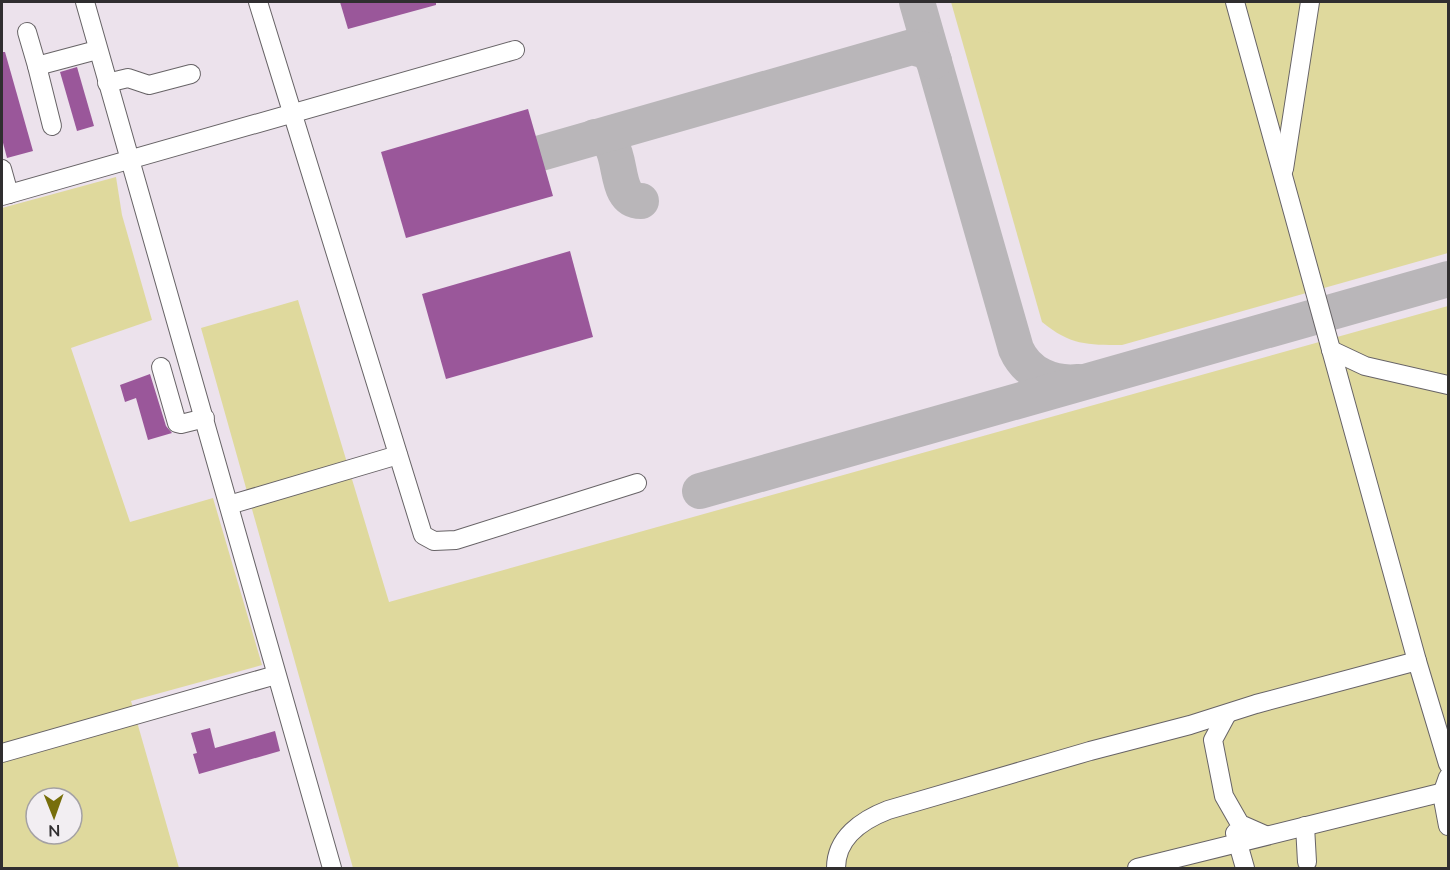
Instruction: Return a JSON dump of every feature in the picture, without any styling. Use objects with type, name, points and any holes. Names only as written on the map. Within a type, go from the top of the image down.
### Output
[{"type":"lane","points":[[85,2],[332,868]]},
{"type":"lane","points":[[258,2],[423,535],[434,541],[456,540],[637,483]]},
{"type":"lane","points":[[1235,2],[1417,661],[1449,764]]},
{"type":"lane","points":[[1283,176],[1310,2]]},
{"type":"lane","points":[[27,32],[52,126]]},
{"type":"lane","points":[[37,66],[97,50]]},
{"type":"lane","points":[[2,169],[5,195],[515,50]]},
{"type":"lane","points":[[107,83],[128,78],[149,85],[190,74]]},
{"type":"lane","points":[[1331,350],[1365,366],[1449,386]]},
{"type":"lane","points":[[1340,383],[1365,366]]},
{"type":"lane","points":[[161,368],[177,423],[205,418]]},
{"type":"lane","points":[[229,505],[398,455]]},
{"type":"lane","points":[[836,868],[838,854],[855,828],[888,810],[1090,751],[1190,725],[1256,704],[1417,661]]},
{"type":"lane","points":[[2,753],[276,675]]},
{"type":"lane","points":[[1227,714],[1213,740],[1224,796],[1245,868]]},
{"type":"lane","points":[[1190,725],[1213,740]]},
{"type":"lane","points":[[1137,868],[1305,826],[1446,787],[1449,826]]},
{"type":"lane","points":[[1224,796],[1240,824],[1265,835]]},
{"type":"lane","points":[[1305,826],[1307,862]]},
{"type":"shaded area","points":[[2,2],[1448,2],[1448,868],[2,868]]},
{"type":"shaded area","points":[[951,2],[1448,2],[1448,253],[1122,345],[1089,344],[1061,335],[1042,322]]},
{"type":"shaded area","points":[[116,177],[122,215],[152,320],[71,348],[130,522],[213,498],[262,665],[131,701],[179,868],[2,868],[2,208]]},
{"type":"shaded area","points":[[298,300],[389,602],[1448,306],[1448,868],[353,868],[201,328]]},
{"type":"building","points":[[340,2],[436,2],[436,5],[348,29]]},
{"type":"building","points":[[2,52],[5,52],[33,151],[7,158],[2,139]]},
{"type":"building","points":[[77,67],[94,126],[77,131],[60,72]]},
{"type":"building","points":[[528,109],[553,196],[406,238],[381,152]]},
{"type":"building","points":[[570,251],[593,337],[446,379],[422,294]]},
{"type":"building","points":[[150,374],[166,426],[172,433],[148,440],[136,398],[125,402],[120,385]]},
{"type":"building","points":[[210,728],[215,748],[275,731],[280,751],[199,774],[193,754],[197,753],[191,733]]},
{"type":"taxiway","points":[[917,2],[1016,349],[1027,365],[1042,376],[1060,382],[1079,382]]},
{"type":"taxiway","points":[[541,153],[912,47],[927,51],[934,61]]},
{"type":"taxiway","points":[[595,137],[605,139],[612,147],[625,191],[631,198],[641,201]]},
{"type":"taxiway","points":[[700,491],[1448,279]]}]
